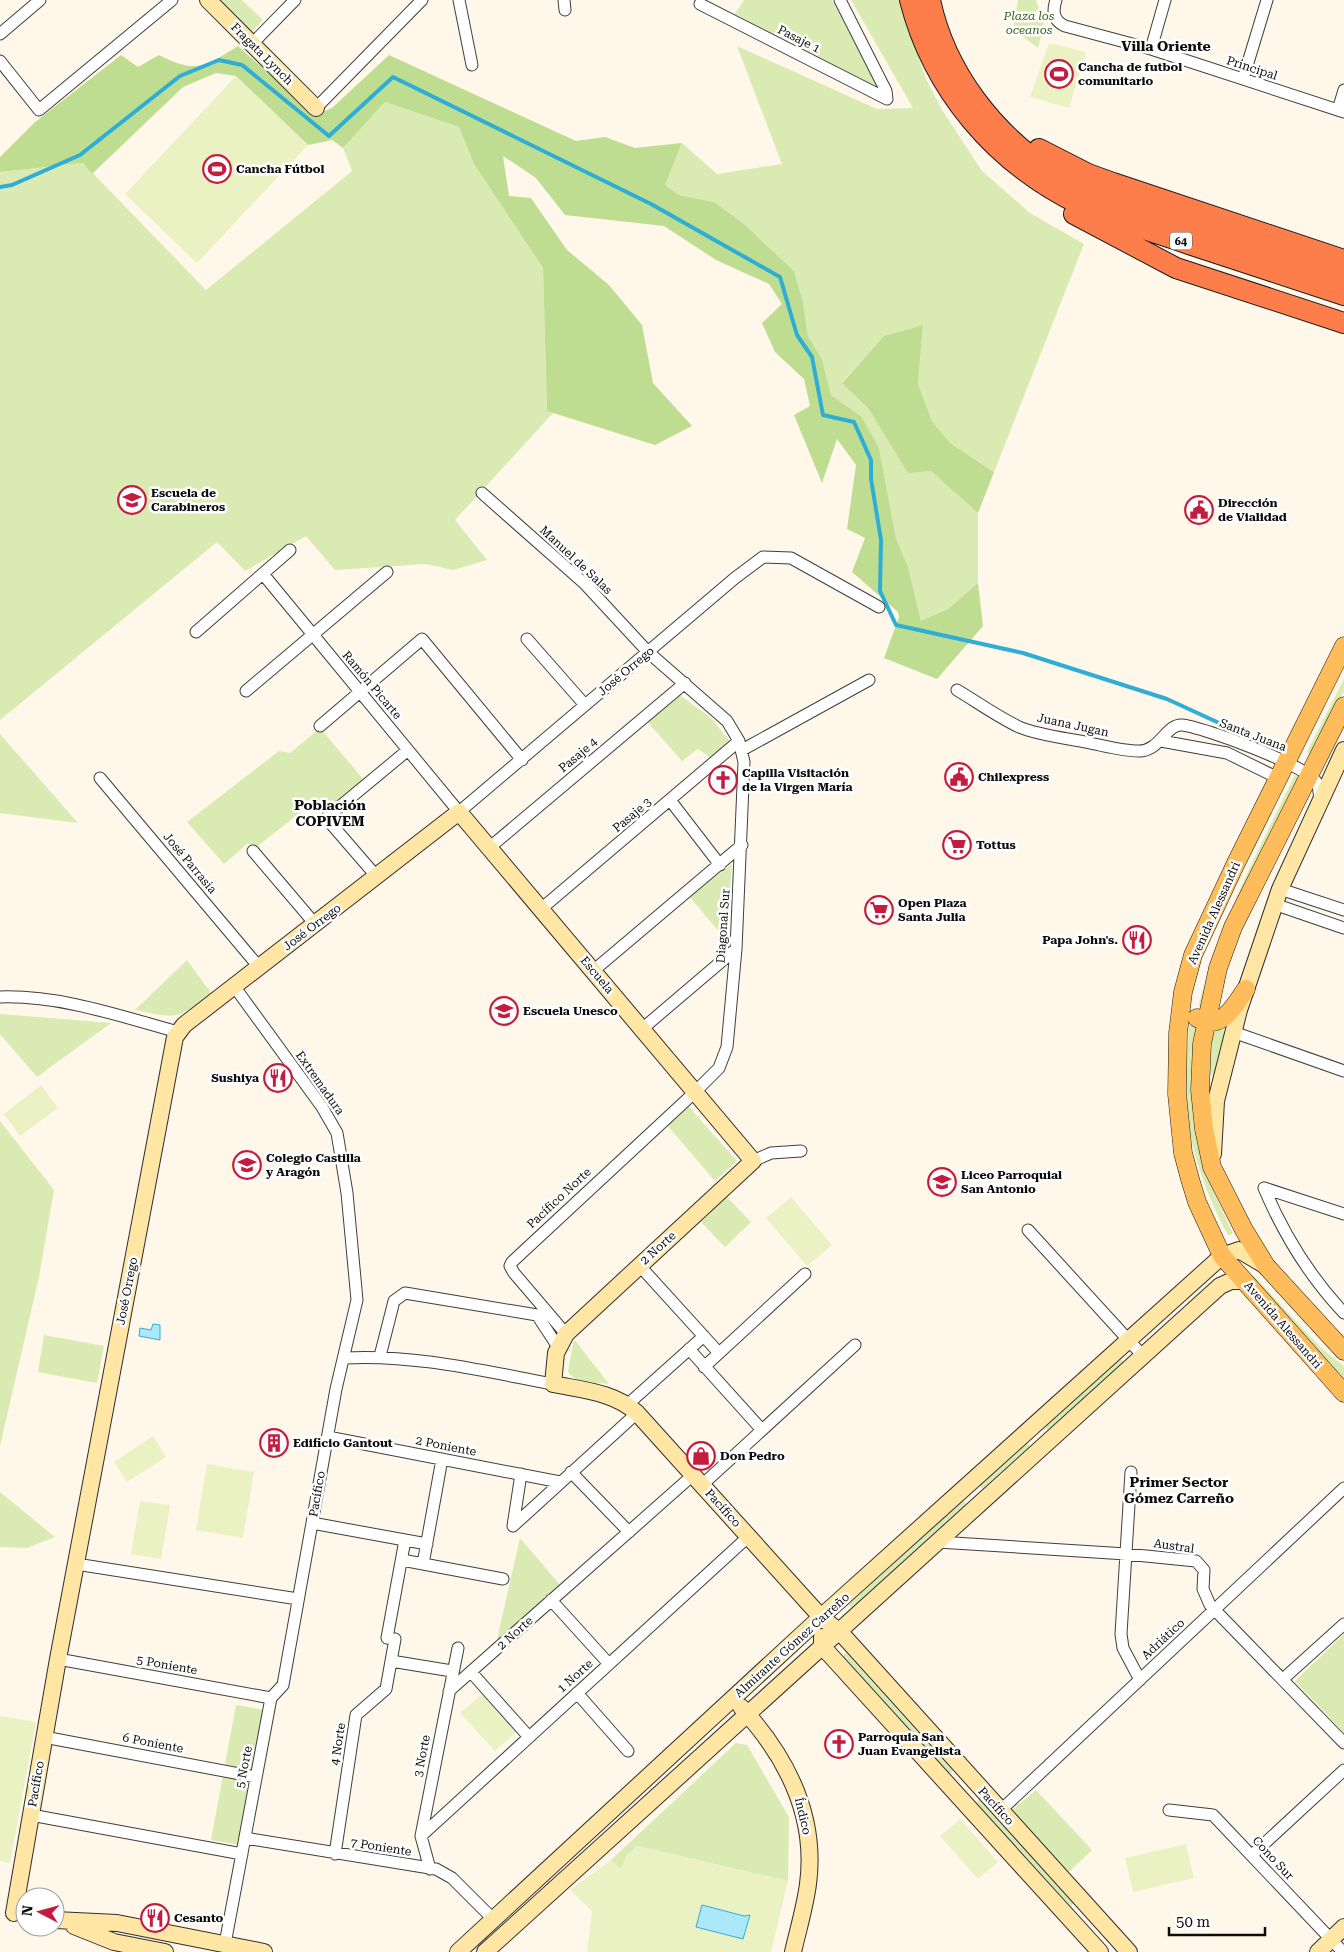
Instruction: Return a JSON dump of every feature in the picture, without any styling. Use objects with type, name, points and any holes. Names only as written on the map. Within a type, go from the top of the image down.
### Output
[{"type":"highway","name":"64","points":[[910,0],[922,38],[945,84],[983,134],[1025,172],[1060,194],[1098,212],[1344,295]]},
{"type":"highway","name":"64","points":[[930,0],[937,26],[953,63],[986,113],[1007,136],[1056,174],[1129,207],[1344,279]]},
{"type":"highway","points":[[986,113],[1040,149],[1088,174],[1344,260]]},
{"type":"highway","points":[[1025,172],[1080,217],[1176,268],[1344,323]]},
{"type":"main road","name":"Avenida Alessandri","points":[[1344,646],[1193,955],[1183,992],[1178,1033],[1177,1094],[1184,1153],[1197,1202],[1222,1256],[1344,1394]]},
{"type":"main road","name":"Avenida Alessandri","points":[[1344,706],[1233,927],[1218,968],[1205,1021],[1200,1090],[1204,1129],[1212,1167],[1244,1230],[1266,1266],[1344,1351]]},
{"type":"main road","points":[[1193,955],[1190,1009],[1195,1017],[1205,1021],[1217,1021],[1228,1015],[1246,989]]},
{"type":"street","points":[[0,34],[40,0]]},
{"type":"street","points":[[0,61],[38,110],[172,0]]},
{"type":"street","name":"Fragata Lynch","points":[[208,0],[316,108]]},
{"type":"street","points":[[252,44],[296,0]]},
{"type":"street","points":[[316,108],[422,0]]},
{"type":"street","points":[[458,0],[461,3],[472,65]]},
{"type":"street","name":"Pasaje 1","points":[[700,4],[887,99],[886,91],[840,0]]},
{"type":"street","name":"Principal","points":[[1056,0],[1054,12],[1056,18],[1065,26],[1150,49],[1341,111]]},
{"type":"street","points":[[1150,49],[1165,0]]},
{"type":"street","points":[[1243,79],[1267,0]]},
{"type":"street","points":[[1341,111],[1344,90]]},
{"type":"street","name":"Manuel de Salas","points":[[482,493],[584,584],[648,652]]},
{"type":"street","points":[[196,632],[290,550]]},
{"type":"street","name":"José Orrego","points":[[76,1564],[172,1053],[178,1032],[234,986],[460,812],[763,557],[791,558],[879,607]]},
{"type":"street","points":[[246,691],[386,572]]},
{"type":"street","name":"Ramón Picarte","points":[[263,574],[460,812]]},
{"type":"street","points":[[527,638],[585,705]]},
{"type":"street","points":[[320,726],[422,639],[522,760]]},
{"type":"street","name":"Diagonal Sur","points":[[648,652],[727,721],[740,745],[744,762],[742,845],[736,949],[725,1054],[719,1068],[695,1092]]},
{"type":"street","points":[[740,745],[869,680]]},
{"type":"street","name":"Pasaje 4","points":[[489,848],[685,683]]},
{"type":"street","name":"Juana Jugan","points":[[957,690],[1019,727],[1039,733],[1139,751],[1151,749],[1161,741]]},
{"type":"street","name":"Santa Juana","points":[[1161,741],[1172,728],[1182,725],[1233,739],[1282,770]]},
{"type":"street","points":[[1161,741],[1227,753],[1282,770],[1310,776],[1317,783],[1320,798]]},
{"type":"street","name":"Pasaje 3","points":[[541,909],[670,800],[740,745]]},
{"type":"street","points":[[377,877],[326,818],[408,750]]},
{"type":"street","points":[[1212,1167],[1216,1101],[1232,1032],[1277,896],[1320,798],[1339,769],[1344,750]]},
{"type":"street","name":"José Parrasia","points":[[100,778],[260,966]]},
{"type":"street","points":[[670,800],[720,865]]},
{"type":"street","name":"Escuela","points":[[460,812],[753,1161]]},
{"type":"street","points":[[593,971],[742,845]]},
{"type":"street","points":[[253,851],[315,924]]},
{"type":"street","points":[[1277,896],[1344,910]]},
{"type":"street","points":[[1277,896],[1344,928]]},
{"type":"street","points":[[642,1029],[736,949]]},
{"type":"street","name":"Extremadura","points":[[234,986],[322,1107],[339,1141],[347,1193],[357,1300],[344,1358]]},
{"type":"street","points":[[0,997],[38,998],[83,1006],[178,1032]]},
{"type":"street","points":[[1232,1032],[1344,1071]]},
{"type":"street","name":"Pacífico Norte","points":[[562,1340],[511,1270],[512,1262],[695,1092]]},
{"type":"street","name":"2 Norte","points":[[562,1340],[639,1265],[753,1161],[771,1153],[801,1151]]},
{"type":"street","points":[[1344,1214],[1264,1188],[1279,1221],[1301,1260],[1344,1313]]},
{"type":"street","points":[[1028,1230],[1143,1356]]},
{"type":"street","name":"Avenida Alessandri","points":[[1222,1256],[1239,1250],[1266,1266]]},
{"type":"street","name":"Almirante Gómez Carreño","points":[[458,1952],[821,1617],[1222,1256]]},
{"type":"street","points":[[639,1265],[719,1353]]},
{"type":"street","points":[[704,1366],[805,1274]]},
{"type":"street","name":"Almirante Gómez Carreño","points":[[485,1952],[1220,1286],[1231,1281],[1244,1281]]},
{"type":"street","points":[[380,1356],[394,1301],[405,1293],[537,1315],[562,1340],[552,1384]]},
{"type":"street","points":[[521,1474],[513,1526],[571,1472],[704,1336]]},
{"type":"street","name":"2 Norte","points":[[449,1691],[629,1532],[762,1430],[855,1345]]},
{"type":"street","points":[[689,1350],[762,1430]]},
{"type":"street","name":"Pacífico","points":[[298,1599],[344,1358],[380,1356],[432,1361],[605,1395],[632,1409],[821,1617],[840,1632],[1129,1952]]},
{"type":"street","points":[[1028,1430],[1043,1447]]},
{"type":"street","name":"2 Poniente","points":[[328,1437],[560,1482]]},
{"type":"street","points":[[423,1564],[442,1459]]},
{"type":"street","points":[[571,1472],[629,1532]]},
{"type":"street","points":[[1131,1472],[1121,1634],[1123,1648],[1140,1680]]},
{"type":"street","name":"Adriático","points":[[1000,1810],[1344,1488]]},
{"type":"street","points":[[964,1489],[978,1506]]},
{"type":"street","points":[[312,1523],[427,1544]]},
{"type":"street","name":"1 Norte","points":[[421,1836],[748,1536]]},
{"type":"street","name":"4 Norte","points":[[335,1854],[356,1716],[386,1689],[395,1639],[388,1638],[405,1540]]},
{"type":"street","name":"Austral","points":[[938,1542],[1126,1554],[1192,1560],[1199,1563],[1204,1574],[1205,1595],[1214,1610],[1344,1743]]},
{"type":"street","points":[[402,1560],[503,1579]]},
{"type":"street","points":[[76,1564],[298,1599]]},
{"type":"street","name":"Pacífico","points":[[13,1913],[76,1564]]},
{"type":"street","name":"5 Norte","points":[[225,1944],[271,1698],[283,1684],[298,1599]]},
{"type":"street","points":[[551,1600],[609,1664]]},
{"type":"street","points":[[821,1617],[822,1646]]},
{"type":"street","points":[[1283,1679],[1344,1624]]},
{"type":"street","name":"Pacífico","points":[[822,1646],[1100,1952]]},
{"type":"street","name":"3 Norte","points":[[430,1868],[421,1836],[458,1648]]},
{"type":"street","name":"5 Poniente","points":[[58,1659],[271,1698]]},
{"type":"street","points":[[391,1661],[452,1671]]},
{"type":"street","points":[[471,1672],[530,1737]]},
{"type":"street","points":[[577,1694],[628,1751]]},
{"type":"street","name":"Índico","points":[[733,1698],[748,1714],[789,1772],[802,1808],[809,1855],[808,1883],[793,1952]]},
{"type":"street","name":"6 Poniente","points":[[44,1737],[256,1777]]},
{"type":"street","points":[[1252,1855],[1344,1770]]},
{"type":"street","name":"Cono Sur","points":[[1170,1810],[1213,1815],[1342,1952]]},
{"type":"street","points":[[31,1815],[242,1854]]},
{"type":"street","name":"7 Poniente","points":[[245,1838],[441,1871],[452,1878],[494,1920]]},
{"type":"street","points":[[65,1921],[117,1923],[264,1952]]},
{"type":"street","points":[[65,1923],[113,1947],[165,1952]]},
{"type":"street","points":[[113,1947],[117,1923]]},
{"type":"street","points":[[1318,1952],[1344,1927]]},
{"type":"green space","points":[[218,0],[242,0],[263,20],[251,32]]},
{"type":"green space","points":[[744,0],[832,0],[885,95],[735,14]]},
{"type":"green space","points":[[851,0],[899,0],[926,79],[942,110],[982,171],[1030,213],[1084,244],[994,472],[950,443],[932,421],[918,384],[923,325],[884,336],[842,382],[868,408],[908,472],[931,471],[978,513],[978,583],[948,609],[921,621],[908,567],[896,538],[879,448],[862,417],[831,395],[822,359],[808,336],[803,302],[794,271],[743,223],[714,202],[679,195],[665,185],[682,143],[717,174],[782,164],[737,46],[877,109],[913,108]]},
{"type":"green space","name":"Plaza los oceanos","points":[[1018,0],[1036,0],[1044,23],[1038,48],[1013,29]]},
{"type":"green space","name":"Cancha de futbol comunitario","points":[[1049,43],[1086,52],[1069,108],[1030,97]]},
{"type":"green space","points":[[238,46],[315,115],[332,108],[389,55],[576,141],[605,137],[635,148],[682,143],[665,185],[679,195],[714,202],[743,223],[794,271],[803,302],[808,336],[822,359],[831,395],[862,417],[879,448],[896,538],[908,567],[921,621],[948,609],[978,583],[983,626],[937,679],[884,658],[899,617],[898,612],[852,572],[865,538],[847,529],[856,465],[837,439],[822,483],[794,415],[810,406],[804,379],[775,352],[762,323],[782,304],[769,284],[716,260],[664,226],[565,215],[536,178],[503,156],[509,196],[531,198],[567,250],[609,285],[642,325],[653,383],[692,426],[655,445],[547,411],[543,268],[474,164],[459,127],[385,102],[343,148],[332,140],[308,145],[236,76],[216,73],[183,87],[92,174],[83,163],[0,172],[0,157],[34,123],[121,55],[138,67],[159,55],[182,65],[200,66],[217,59]]},
{"type":"green space","name":"Cancha Fútbol","points":[[236,76],[308,145],[197,263],[125,194]]},
{"type":"green space","points":[[385,102],[459,127],[474,164],[543,268],[547,411],[553,413],[455,520],[487,560],[453,570],[426,564],[335,570],[306,536],[245,571],[217,542],[0,720],[0,172],[83,163],[206,290],[352,171],[343,148]]},
{"type":"green space","points":[[923,325],[918,384],[932,421],[950,443],[994,472],[978,513],[931,471],[908,473],[868,408],[842,383],[884,336]]},
{"type":"green space","points":[[1344,679],[1344,691],[1312,755],[1307,752]]},
{"type":"green space","points":[[677,693],[711,718],[732,744],[712,759],[698,749],[682,761],[646,720]]},
{"type":"green space","points":[[320,728],[363,779],[326,812],[316,800],[254,849],[248,843],[224,864],[187,822],[279,751],[290,753]]},
{"type":"green space","points":[[0,734],[78,823],[0,813]]},
{"type":"green space","points":[[1295,775],[1301,778],[1200,1009],[1199,1004],[1208,974],[1229,916],[1254,859]]},
{"type":"green space","points":[[732,864],[726,940],[689,896]]},
{"type":"green space","points":[[187,960],[211,993],[191,1008],[176,1015],[160,1015],[135,1010]]},
{"type":"green space","points":[[0,1014],[111,1023],[37,1077],[0,1034]]},
{"type":"green space","points":[[1194,1023],[1198,1027],[1205,1166],[1214,1193],[1233,1234],[1228,1235],[1212,1202],[1199,1168],[1187,1115],[1186,1079],[1189,1026]]},
{"type":"green space","points":[[1213,1028],[1224,1030],[1224,1036],[1220,1061],[1212,1077],[1210,1072]]},
{"type":"green space","points":[[41,1085],[58,1108],[20,1136],[4,1114]]},
{"type":"green space","points":[[688,1106],[737,1161],[715,1181],[667,1125]]},
{"type":"green space","points":[[0,1121],[54,1190],[39,1277],[0,1446]]},
{"type":"green space","points":[[727,1197],[751,1222],[725,1247],[701,1222]]},
{"type":"green space","points":[[791,1197],[832,1245],[807,1266],[766,1218]]},
{"type":"green space","points":[[1254,1276],[1321,1348],[1344,1366],[1344,1378],[1251,1277]]},
{"type":"green space","points":[[44,1335],[104,1346],[97,1383],[38,1372]]},
{"type":"green space","points":[[574,1339],[609,1384],[581,1381],[568,1372]]},
{"type":"green space","points":[[1119,1357],[1125,1363],[1048,1430],[1044,1426]]},
{"type":"green space","points":[[153,1436],[166,1457],[127,1482],[114,1462]]},
{"type":"green space","points":[[1027,1442],[1030,1446],[982,1489],[979,1486]]},
{"type":"green space","points":[[207,1464],[254,1472],[243,1538],[196,1530]]},
{"type":"green space","points":[[0,1492],[55,1537],[27,1548],[0,1547]]},
{"type":"green space","points":[[963,1500],[966,1504],[851,1608],[848,1605]]},
{"type":"green space","points":[[140,1501],[170,1505],[161,1559],[131,1554]]},
{"type":"green space","points":[[520,1538],[561,1586],[495,1648]]},
{"type":"green space","points":[[1344,1634],[1344,1733],[1295,1681]]},
{"type":"green space","points":[[846,1653],[952,1770],[952,1773],[947,1773],[841,1657]]},
{"type":"green space","points":[[483,1693],[518,1731],[495,1751],[460,1713]]},
{"type":"green space","points":[[236,1705],[264,1710],[240,1845],[211,1840]]},
{"type":"green space","points":[[0,1716],[36,1722],[10,1863],[0,1861]]},
{"type":"green space","points":[[736,1743],[747,1745],[789,1817],[788,1881],[637,1846],[627,1855],[621,1869],[611,1860]]},
{"type":"green space","points":[[1036,1790],[1092,1850],[1069,1872],[1011,1811]]},
{"type":"green space","points":[[980,1799],[1075,1903],[1071,1906],[976,1802]]},
{"type":"green space","points":[[960,1819],[998,1862],[978,1879],[940,1836]]},
{"type":"green space","points":[[1186,1844],[1194,1878],[1133,1892],[1125,1858]]},
{"type":"green space","points":[[637,1846],[788,1881],[771,1952],[587,1952],[592,1911],[570,1890],[611,1860],[621,1869],[627,1855]]},
{"type":"water","points":[[153,1324],[160,1325],[160,1340],[139,1336],[140,1328],[151,1330]]},
{"type":"water","points":[[702,1905],[744,1916],[750,1915],[743,1939],[696,1927]]},
{"type":"waterway","points":[[0,187],[12,185],[80,155],[180,76],[219,60],[242,65],[329,136],[393,77],[651,204],[780,277],[797,335],[812,357],[823,415],[854,422],[871,460],[871,479],[881,540],[880,591],[896,625],[1023,653],[1167,699],[1267,745]]},
{"type":"place","name":"Cancha de futbol comunitario","points":[[1059,74]]},
{"type":"place","name":"Cancha Fútbol","points":[[217,169]]},
{"type":"place","name":"Escuela de Carabineros","points":[[132,500]]},
{"type":"place","name":"Dirección de Vialidad","points":[[1199,510]]},
{"type":"place","name":"Chilexpress","points":[[959,777]]},
{"type":"place","name":"Capilla Visitación de la Virgen María","points":[[723,780]]},
{"type":"place","name":"Tottus","points":[[957,845]]},
{"type":"place","name":"Open Plaza Santa Julia","points":[[879,910]]},
{"type":"place","name":"Papa John's.","points":[[1137,940]]},
{"type":"place","name":"Escuela Unesco","points":[[504,1011]]},
{"type":"place","name":"Sushiya","points":[[278,1078]]},
{"type":"place","name":"Colegio Castilla y Aragón","points":[[247,1165]]},
{"type":"place","name":"Liceo Parroquial San Antonio","points":[[942,1182]]},
{"type":"place","name":"Edificio Gantout","points":[[274,1443]]},
{"type":"place","name":"Don Pedro","points":[[701,1456]]},
{"type":"place","name":"Parroquia San Juan Evangelista","points":[[839,1744]]},
{"type":"place","name":"Cesanto","points":[[155,1918]]},
{"type":"district","name":"Villa Oriente","points":[[1166,46]]},
{"type":"district","name":"Población COPIVEM","points":[[330,814]]},
{"type":"district","name":"Primer Sector Gómez Carreño","points":[[1179,1490]]}]
